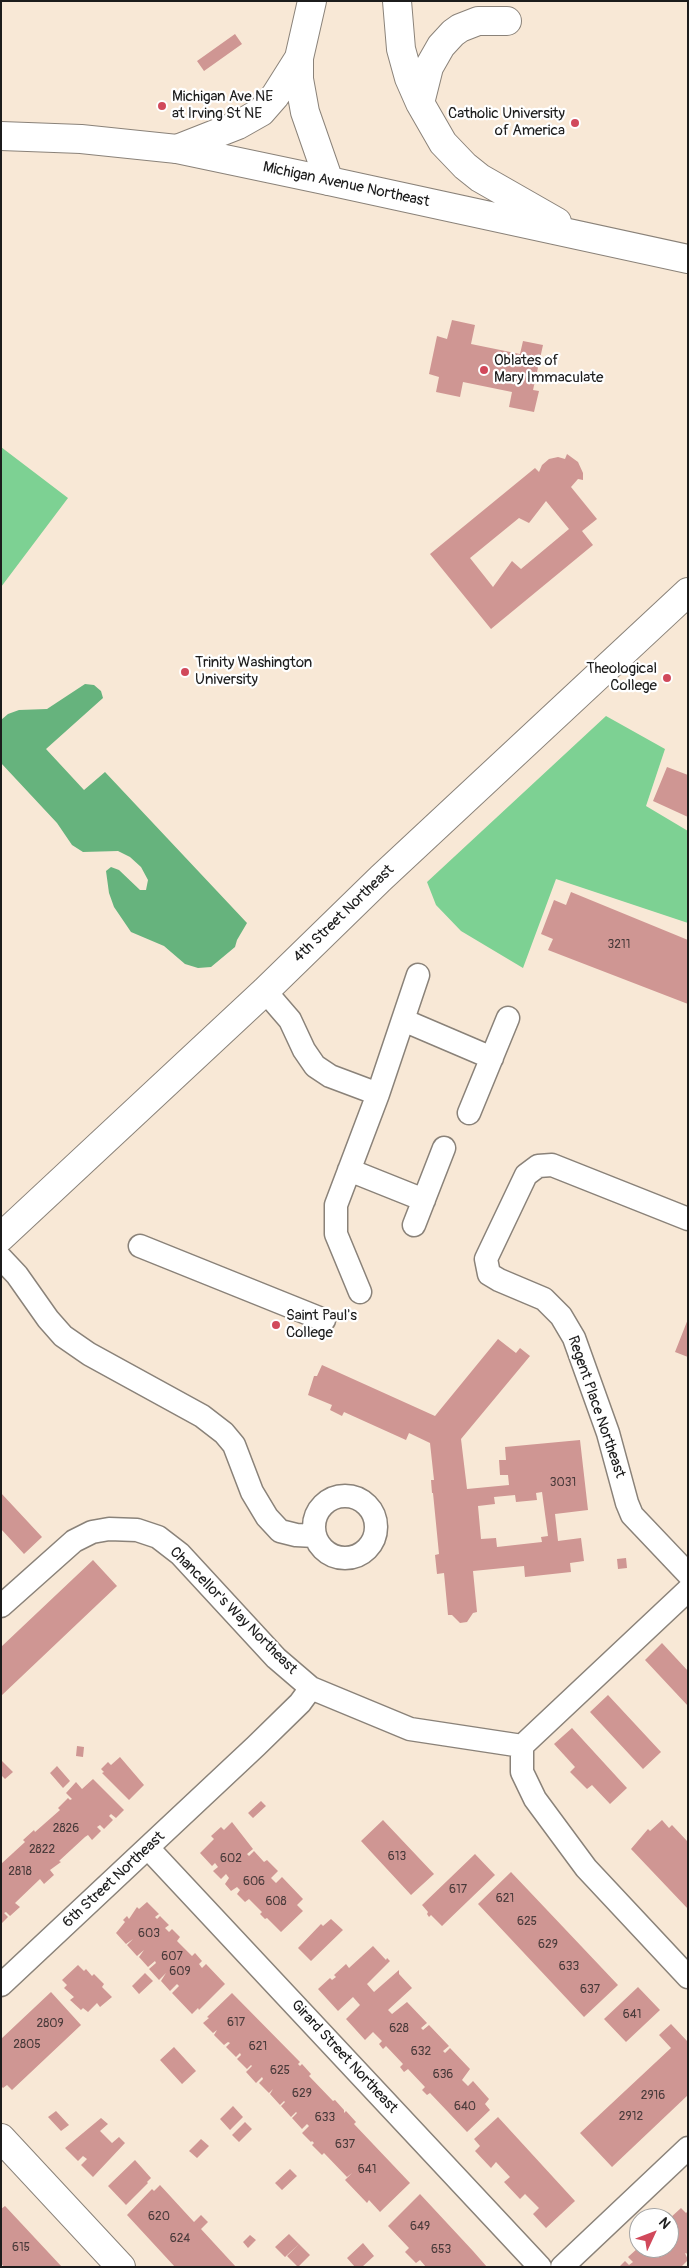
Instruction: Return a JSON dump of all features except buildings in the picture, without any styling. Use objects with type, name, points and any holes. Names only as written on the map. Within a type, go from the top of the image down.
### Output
[{"type":"main road","points":[[312,1],[299,58],[299,79],[302,101],[328,181]]},
{"type":"main road","points":[[397,1],[401,49],[409,78],[420,103],[443,143],[465,166],[480,178],[580,235]]},
{"type":"main road","points":[[420,103],[429,67],[441,46],[453,33],[478,21],[507,21]]},
{"type":"main road","points":[[177,150],[238,125],[261,112],[275,96],[299,58]]},
{"type":"main road","name":"Michigan Avenue Northeast","points":[[1,136],[81,139],[177,150],[688,259]]},
{"type":"main road","name":"4th Street Northeast","points":[[1,1238],[265,991],[381,878],[688,592]]},
{"type":"main road","points":[[1,2138],[121,2267]]},
{"type":"street","points":[[360,1292],[336,1234],[336,1205],[378,1094],[418,975]]},
{"type":"street","points":[[265,991],[290,1020],[304,1050],[315,1066],[330,1076],[378,1094]]},
{"type":"street","points":[[470,1113],[508,1018]]},
{"type":"street","points":[[403,1020],[492,1058]]},
{"type":"street","points":[[414,1225],[444,1148]]},
{"type":"street","name":"Regent Place Northeast","points":[[688,1219],[552,1165],[538,1166],[526,1175],[486,1259],[489,1274],[544,1299],[561,1316],[574,1338],[608,1433],[632,1515],[688,1574]]},
{"type":"street","points":[[350,1170],[424,1200]]},
{"type":"street","points":[[140,1246],[324,1320]]},
{"type":"street","points":[[1,1258],[17,1275],[48,1320],[63,1336],[89,1354],[202,1416],[224,1433],[234,1445],[252,1492],[267,1517],[280,1531],[296,1535],[315,1536]]},
{"type":"street","name":"Chancellor's Way Northeast","points":[[1,1606],[74,1541],[92,1532],[109,1529],[137,1530],[158,1537],[180,1554],[276,1658],[310,1688],[410,1729],[522,1746]]},
{"type":"street","points":[[688,1590],[522,1746],[522,1772],[534,1799],[586,1868],[688,1977]]},
{"type":"street","name":"6th Street Northeast","points":[[1,1985],[300,1703],[310,1688]]},
{"type":"street","name":"Girard Street Northeast","points":[[148,1848],[540,2267]]},
{"type":"street","points":[[562,2267],[688,2148]]},
{"type":"green space","points":[[1,447],[68,498],[1,587]]},
{"type":"green space","points":[[85,684],[94,685],[101,691],[103,698],[46,749],[84,790],[105,772],[247,923],[235,947],[211,967],[198,968],[185,964],[164,946],[131,932],[114,907],[109,893],[106,871],[111,867],[119,870],[140,890],[146,890],[148,880],[141,867],[130,857],[118,851],[83,852],[72,845],[57,823],[1,763],[1,720],[8,714],[19,710],[47,709]]},
{"type":"green space","points":[[606,716],[665,749],[646,806],[688,831],[688,923],[556,879],[523,968],[461,931],[436,905],[427,882]]},
{"type":"place","name":"Michigan Ave NE at Irving St NE","points":[[162,106]]},
{"type":"place","name":"Catholic University of America","points":[[575,123]]},
{"type":"place","name":"Oblates of Mary Immaculate","points":[[484,370]]},
{"type":"place","name":"Trinity Washington University","points":[[185,672]]},
{"type":"place","name":"Theological College","points":[[667,678]]},
{"type":"place","name":"Saint Paul's College","points":[[276,1325]]}]
